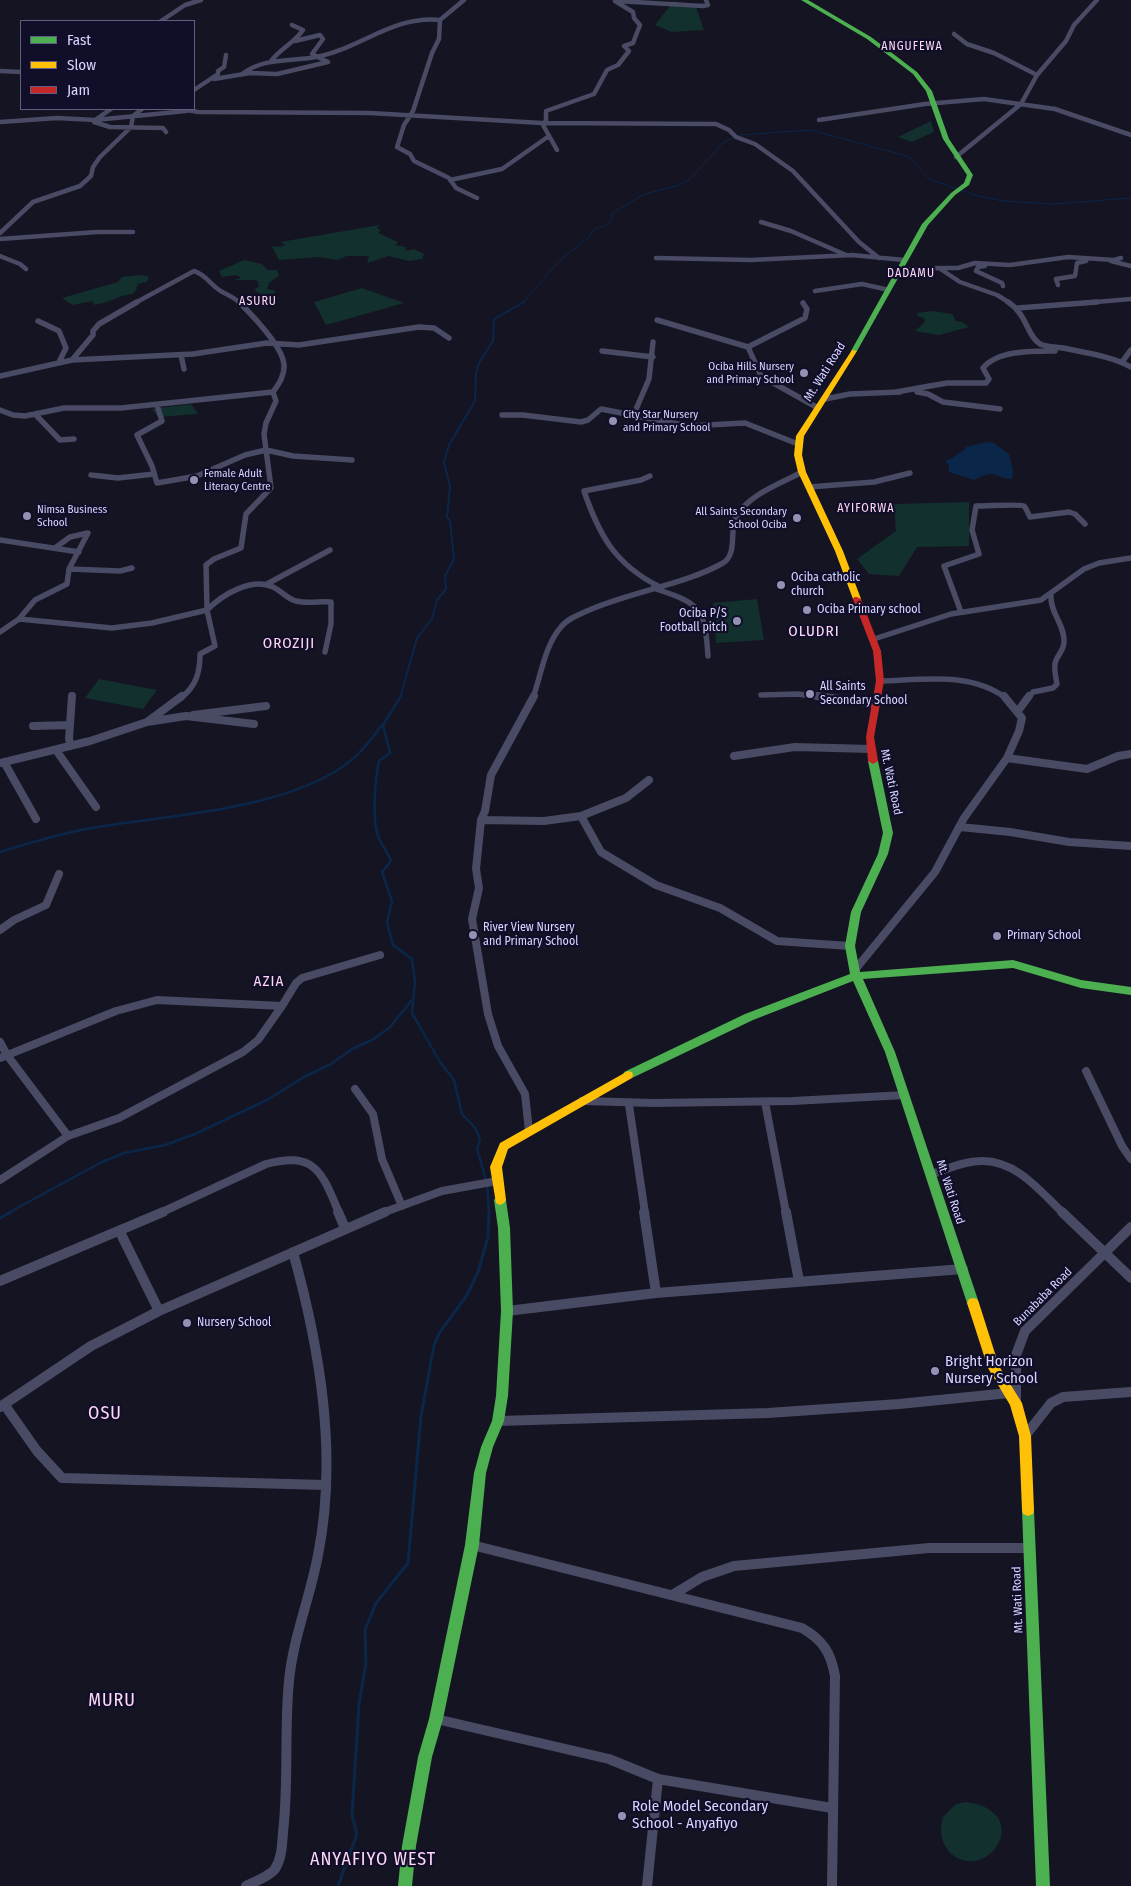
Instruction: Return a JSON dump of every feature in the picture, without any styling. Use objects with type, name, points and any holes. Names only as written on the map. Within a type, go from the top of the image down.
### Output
[{"type":"street","points":[[162,20],[185,5],[201,0]]},
{"type":"street","points":[[464,0],[440,20],[439,39],[432,53],[424,82],[397,147],[410,154],[414,161],[450,180],[456,188],[477,198]]},
{"type":"street","points":[[612,0],[703,6],[708,5],[706,0]]},
{"type":"street","points":[[542,123],[546,120],[546,111],[594,94],[607,70],[618,64],[628,52],[624,46],[633,43],[640,25],[633,12],[612,0]]},
{"type":"street","name":"Mt. Wati Road","points":[[804,0],[856,29],[889,52],[920,79],[927,88],[956,157],[970,175],[970,180],[930,216],[825,399],[800,436],[798,444],[802,472],[839,551],[874,638],[880,682],[870,737],[879,798],[887,823],[888,833],[883,854],[856,912],[850,946],[855,974],[890,1052],[932,1174],[983,1339],[994,1368],[1016,1404],[1025,1436],[1042,1886]]},
{"type":"street","points":[[956,157],[1021,104],[1037,74],[1066,41],[1074,25],[1097,0]]},
{"type":"street","points":[[180,2],[185,5]]},
{"type":"street","points":[[242,74],[252,67],[271,61],[317,57],[360,42],[401,22],[429,18],[440,20]]},
{"type":"street","points":[[292,25],[303,30],[295,41]]},
{"type":"street","points":[[954,34],[966,44],[990,51],[1010,63],[1037,74]]},
{"type":"street","points":[[195,89],[214,79],[242,74],[274,74],[328,62],[312,54],[323,40],[320,36],[295,41],[276,53],[271,61]]},
{"type":"street","points":[[214,79],[218,71],[224,68],[226,55]]},
{"type":"street","points":[[0,71],[20,72]]},
{"type":"street","points":[[819,120],[933,103],[977,99],[1068,112],[1131,135]]},
{"type":"street","points":[[95,120],[110,110]]},
{"type":"street","points":[[0,233],[33,202],[80,186],[91,176],[93,167],[100,157],[130,127],[133,116],[141,110]]},
{"type":"street","points":[[0,122],[57,118],[95,120],[188,111],[356,113],[542,123],[716,124],[729,130],[736,136],[755,144],[793,171],[859,242],[879,258]]},
{"type":"street","points":[[95,120],[95,124],[103,126],[163,128],[166,132]]},
{"type":"street","points":[[542,123],[557,150]]},
{"type":"street","points":[[450,180],[502,169],[549,136]]},
{"type":"street","points":[[760,222],[796,234],[846,255]]},
{"type":"street","points":[[0,239],[97,232],[133,232]]},
{"type":"street","points":[[656,258],[751,260],[866,255],[902,265],[954,269],[975,263],[1010,266],[1068,257],[1131,266]]},
{"type":"street","points":[[0,256],[26,269]]},
{"type":"street","points":[[1058,285],[1056,278],[1075,276],[1077,263],[1117,260],[1121,258]]},
{"type":"street","points":[[989,264],[978,267],[976,271],[1002,283],[1003,286]]},
{"type":"street","points":[[939,268],[960,282],[997,295],[1018,308],[1030,328],[1032,336],[1038,342],[1051,347],[1083,352],[1122,362],[1131,367]]},
{"type":"street","points":[[0,410],[18,416],[64,408],[111,409],[273,392],[281,382],[284,363],[264,326],[234,298],[223,293],[204,274],[194,271],[98,324],[72,360]]},
{"type":"street","points":[[815,290],[864,284],[879,286],[889,290]]},
{"type":"street","points":[[1018,308],[1065,306],[1092,301],[1131,299]]},
{"type":"street","points":[[657,320],[748,347],[805,318],[807,309],[803,303]]},
{"type":"street","points":[[38,321],[60,333],[66,348],[59,362]]},
{"type":"street","points":[[0,376],[72,360],[181,355],[274,344],[306,344],[426,326],[440,330],[449,338]]},
{"type":"street","points":[[634,414],[649,380],[653,357],[653,342]]},
{"type":"street","points":[[748,347],[761,376],[818,408]]},
{"type":"street","points":[[1122,362],[1131,350]]},
{"type":"street","points":[[602,351],[653,357]]},
{"type":"street","points":[[896,392],[947,383],[986,383],[990,379],[983,368],[985,364],[1019,353],[1083,352]]},
{"type":"street","points":[[181,355],[184,369]]},
{"type":"street","points":[[147,722],[190,688],[200,671],[200,654],[215,646],[207,610],[206,565],[211,559],[241,548],[246,514],[270,488],[270,473],[265,460],[265,428],[277,398],[273,392]]},
{"type":"street","points":[[825,399],[850,394],[925,393],[943,402],[1000,409]]},
{"type":"street","points":[[157,405],[162,421],[137,435],[152,466],[157,483],[182,480],[206,473],[245,455],[266,450],[293,456],[352,460]]},
{"type":"street","points":[[502,415],[533,416],[582,422],[588,420],[601,409],[688,426],[745,423],[798,444]]},
{"type":"street","points":[[35,414],[60,440],[74,439]]},
{"type":"street","points":[[529,1131],[525,1094],[498,1046],[484,996],[472,919],[479,888],[476,869],[481,820],[485,812],[491,775],[535,693],[554,635],[570,619],[593,608],[701,572],[725,562],[730,556],[735,518],[739,513],[754,498],[802,472]]},
{"type":"street","points":[[809,487],[874,482],[910,473]]},
{"type":"street","points":[[91,475],[118,478],[154,474]]},
{"type":"street","points":[[650,476],[641,480],[601,486],[584,491],[595,524],[608,547],[655,587],[696,604],[705,617],[707,625],[708,656]]},
{"type":"street","points":[[961,612],[944,566],[979,554],[972,541],[971,533],[976,506],[1000,507],[1019,504],[1024,506],[1030,517],[1069,512],[1075,514],[1085,524]]},
{"type":"street","points":[[0,632],[19,619],[35,600],[64,587],[68,581],[69,569],[88,533],[70,537],[55,548]]},
{"type":"street","points":[[0,540],[79,552]]},
{"type":"street","points":[[19,619],[112,628],[152,624],[207,610],[222,596],[267,584],[330,550]]},
{"type":"street","points":[[874,638],[908,626],[961,612],[990,607],[1016,606],[1051,596],[1064,581],[1079,570],[1099,562],[1131,558]]},
{"type":"street","points":[[69,569],[123,571],[132,568]]},
{"type":"street","points":[[267,584],[275,587],[293,601],[331,602],[331,624],[326,652]]},
{"type":"street","points":[[1018,711],[1033,692],[1053,688],[1057,684],[1055,663],[1063,651],[1065,637],[1051,608],[1051,596]]},
{"type":"street","points":[[855,974],[914,895],[935,872],[970,809],[1007,758],[1022,724],[1022,718],[1018,711],[991,688],[973,680],[880,682]]},
{"type":"street","points":[[761,695],[798,694],[876,704]]},
{"type":"street","points":[[72,696],[69,739],[72,746]]},
{"type":"street","points":[[36,819],[2,762],[72,746],[147,722],[266,706]]},
{"type":"street","points":[[186,716],[254,724]]},
{"type":"street","points":[[33,726],[70,725]]},
{"type":"street","points":[[734,756],[781,748],[871,748]]},
{"type":"street","points":[[56,750],[96,807]]},
{"type":"street","points":[[1007,758],[1087,769],[1098,767],[1114,755],[1131,754]]},
{"type":"street","points":[[481,820],[544,821],[581,816],[626,798],[649,780]]},
{"type":"street","points":[[581,816],[601,852],[656,885],[720,908],[777,942],[850,946]]},
{"type":"street","points":[[960,827],[1017,833],[1069,842],[1131,846]]},
{"type":"street","points":[[0,930],[46,905],[59,874]]},
{"type":"street","points":[[0,1180],[68,1136],[119,1118],[243,1052],[258,1040],[296,983],[302,978],[380,955]]},
{"type":"street","points":[[405,1886],[413,1822],[425,1757],[436,1719],[472,1545],[480,1473],[487,1447],[498,1421],[502,1396],[507,1311],[504,1228],[496,1167],[504,1146],[582,1102],[624,1075],[718,1031],[855,974],[1013,964],[1035,968],[1093,987],[1131,990]]},
{"type":"street","points":[[4,1057],[116,1011],[157,1000],[282,1006]]},
{"type":"street","points":[[0,1042],[4,1057],[68,1136]]},
{"type":"street","points":[[1086,1071],[1122,1146],[1131,1158]]},
{"type":"street","points":[[355,1089],[373,1110],[382,1159],[402,1206]]},
{"type":"street","points":[[582,1102],[629,1105],[866,1099],[905,1095]]},
{"type":"street","points":[[764,1102],[799,1281]]},
{"type":"street","points":[[629,1105],[656,1293]]},
{"type":"street","points":[[0,1281],[120,1232],[266,1164],[287,1158],[306,1161],[317,1168],[345,1228]]},
{"type":"street","points":[[932,1174],[985,1160],[1004,1166],[1032,1183],[1131,1278]]},
{"type":"street","points":[[326,1485],[62,1478],[37,1451],[2,1406],[91,1346],[159,1311],[345,1228],[402,1206],[442,1191],[497,1181]]},
{"type":"street","name":"Bunababa Road","points":[[1016,1404],[1015,1375],[1020,1339],[1025,1331],[1131,1227]]},
{"type":"street","points":[[120,1232],[159,1311]]},
{"type":"street","points":[[246,1886],[274,1870],[280,1858],[286,1808],[289,1681],[297,1632],[318,1555],[326,1485],[325,1422],[310,1312],[293,1252]]},
{"type":"street","points":[[507,1311],[656,1293],[963,1270]]},
{"type":"street","points":[[1025,1436],[1051,1403],[1063,1397],[1131,1392]]},
{"type":"street","points":[[498,1421],[768,1413],[899,1404],[1009,1393]]},
{"type":"street","points":[[472,1545],[674,1594],[802,1628],[820,1637],[830,1652],[835,1676],[832,1886]]},
{"type":"street","points":[[674,1594],[694,1580],[712,1571],[741,1565],[929,1548],[1029,1548]]},
{"type":"street","points":[[436,1719],[601,1757],[642,1770],[658,1779],[832,1808]]},
{"type":"street","points":[[646,1886],[658,1779]]},
{"type":"green space","points":[[674,1],[696,7],[704,30],[672,32],[655,25]]},
{"type":"green space","points":[[931,121],[934,132],[912,142],[898,137]]},
{"type":"green space","points":[[380,225],[377,228],[381,230],[378,233],[398,242],[395,245],[406,247],[405,251],[414,249],[424,254],[422,259],[409,261],[389,256],[367,263],[369,256],[347,256],[337,260],[319,257],[279,260],[272,246],[286,245],[280,242]]},
{"type":"green space","points":[[244,260],[262,264],[267,270],[277,270],[279,276],[269,283],[267,289],[276,291],[273,294],[260,294],[254,290],[259,286],[258,281],[234,280],[241,278],[237,275],[222,277],[219,271]]},
{"type":"green space","points":[[142,275],[149,277],[147,282],[136,284],[139,285],[133,294],[104,303],[94,305],[93,301],[72,305],[62,298],[118,282],[122,277]]},
{"type":"green space","points":[[362,288],[404,303],[326,325],[314,302]]},
{"type":"green space","points":[[933,311],[952,314],[956,321],[962,322],[969,327],[939,335],[915,331],[925,322],[924,318],[918,316],[917,313]]},
{"type":"green space","points":[[191,404],[198,414],[158,417],[152,409]]},
{"type":"green space","points":[[969,502],[969,546],[917,547],[899,576],[869,574],[857,559],[896,531],[894,504]]},
{"type":"green space","name":"Ociba P/S Football pitch","points":[[757,599],[764,640],[716,643],[713,603]]},
{"type":"green space","points":[[99,679],[157,690],[143,709],[85,698]]},
{"type":"green space","points":[[965,1802],[986,1808],[998,1818],[1002,1830],[999,1843],[991,1853],[979,1860],[965,1861],[950,1853],[942,1836],[943,1817],[956,1804]]},
{"type":"water","points":[[986,442],[994,443],[1009,454],[1013,471],[1012,479],[988,474],[974,480],[949,472],[949,465],[945,462],[963,451],[966,447]]},
{"type":"waterway","points":[[524,302],[559,261],[588,238],[594,229],[606,225],[612,219],[612,213],[645,194],[679,185],[691,178],[724,142],[739,135],[811,130],[910,157],[929,179],[978,196],[1003,201],[1054,204],[1131,198]]},
{"type":"waterway","points":[[400,697],[417,638],[432,619],[437,600],[446,589],[445,576],[454,559],[450,521],[447,517],[450,487],[444,462],[449,445],[475,401],[476,373],[479,363],[493,341],[494,319],[524,302]]},
{"type":"waterway","points":[[400,697],[383,725],[390,753],[379,761],[375,788],[376,828],[379,839],[391,861],[382,872],[392,901],[387,923],[393,945],[412,959],[415,982],[412,1013],[440,1062],[454,1080],[462,1114],[475,1128],[480,1139],[477,1149],[487,1183],[489,1213]]},
{"type":"waterway","points":[[0,852],[80,830],[196,813],[271,798],[306,786],[336,771],[360,752],[382,725]]},
{"type":"waterway","points":[[8,1213],[100,1163],[124,1153],[165,1145],[195,1134],[267,1100],[304,1077],[331,1064],[352,1049],[374,1039],[389,1028],[412,1000]]},
{"type":"waterway","points":[[0,1218],[11,1212]]},
{"type":"waterway","points":[[338,1886],[357,1834],[352,1815],[359,1704],[366,1662],[365,1630],[376,1603],[408,1563],[421,1416],[434,1345],[440,1332],[467,1295],[478,1272],[488,1237],[489,1213]]},
{"type":"traffic: fast","points":[[804,0],[869,38],[915,73],[929,91],[946,139],[970,175],[967,184],[953,194],[925,224],[854,351]]},
{"type":"traffic: fast","points":[[873,761],[888,833],[883,854],[856,912],[850,946],[854,971],[890,1052],[973,1303]]},
{"type":"traffic: fast","points":[[628,1075],[749,1017],[855,976],[1013,964],[1081,984],[1131,991]]},
{"type":"traffic: fast","points":[[405,1886],[409,1846],[425,1757],[436,1719],[472,1545],[480,1473],[487,1447],[498,1421],[502,1396],[507,1311],[504,1228],[500,1200]]},
{"type":"traffic: fast","points":[[1028,1510],[1043,1886]]},
{"type":"traffic: slow","points":[[854,351],[800,436],[798,455],[802,472],[839,551],[857,599]]},
{"type":"traffic: slow","points":[[500,1200],[496,1167],[504,1146],[628,1075]]},
{"type":"traffic: slow","points":[[973,1303],[994,1368],[1016,1403],[1025,1436],[1028,1510]]},
{"type":"traffic: jam","points":[[857,599],[877,651],[880,681],[870,737],[873,761]]},
{"type":"place","name":"Ociba Hills Nursery and Primary School","points":[[804,373]]},
{"type":"place","name":"City Star Nursery and Primary School","points":[[613,421]]},
{"type":"place","name":"Female Adult Literacy Centre","points":[[194,480]]},
{"type":"place","name":"Nimsa Business School","points":[[27,516]]},
{"type":"place","name":"All Saints Secondary School Ociba","points":[[797,518]]},
{"type":"place","name":"Ociba catholic church","points":[[781,585]]},
{"type":"place","name":"Ociba Primary school","points":[[807,610]]},
{"type":"place","name":"Ociba P/S Football pitch","points":[[737,621]]},
{"type":"place","name":"All Saints Secondary School","points":[[810,694]]},
{"type":"place","name":"River View Nursery and Primary School","points":[[473,935]]},
{"type":"place","name":"Primary School","points":[[997,936]]},
{"type":"place","name":"Nursery School","points":[[187,1323]]},
{"type":"place","name":"Bright Horizon Nursery School","points":[[935,1371]]},
{"type":"place","name":"Role Model Secondary School - Anyafiyo","points":[[622,1816]]},
{"type":"district","name":"ANGUFEWA","points":[[912,47]]},
{"type":"district","name":"DADAMU","points":[[911,274]]},
{"type":"district","name":"ASURU","points":[[258,302]]},
{"type":"district","name":"AYIFORWA","points":[[866,509]]},
{"type":"district","name":"OLUDRI","points":[[814,632]]},
{"type":"district","name":"OROZIJI","points":[[289,644]]},
{"type":"district","name":"AZIA","points":[[269,982]]},
{"type":"district","name":"OSU","points":[[105,1414]]},
{"type":"district","name":"MURU","points":[[112,1701]]},
{"type":"district","name":"ANYAFIYO WEST","points":[[373,1860]]}]
